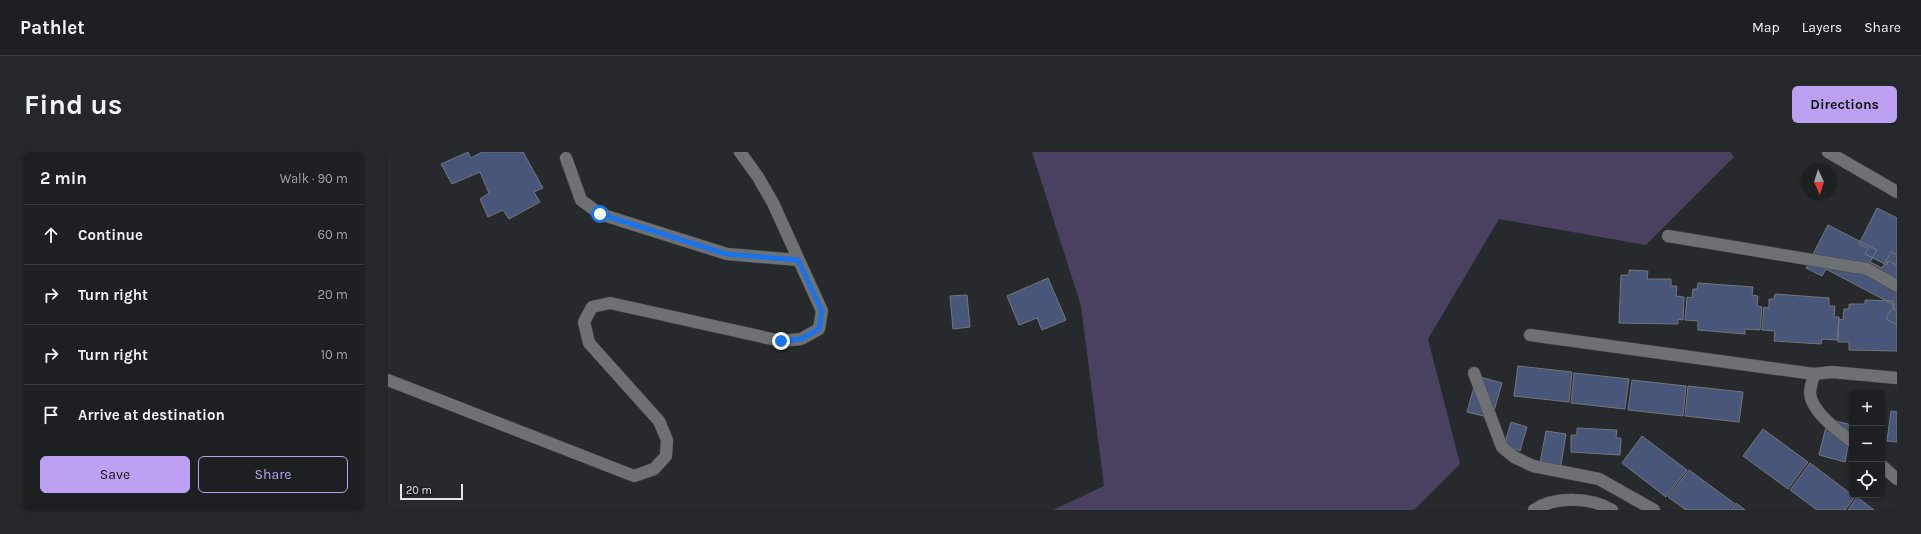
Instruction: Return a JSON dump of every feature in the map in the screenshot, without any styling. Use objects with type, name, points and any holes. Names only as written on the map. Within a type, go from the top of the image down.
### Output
[{"type":"street","points":[[388,380],[634,476],[654,469],[666,456],[667,440],[658,421],[589,343],[584,322],[592,307],[610,303],[781,341],[801,339],[819,329],[822,311],[773,203],[758,177],[740,152]]},
{"type":"street","points":[[1828,152],[1897,192]]},
{"type":"street","points":[[566,158],[581,200],[600,214],[726,254],[798,260]]},
{"type":"street","points":[[1668,236],[1867,269],[1897,286]]},
{"type":"street","points":[[1530,335],[1814,374],[1832,372],[1897,378]]},
{"type":"street","points":[[1474,373],[1502,447],[1514,457],[1533,466],[1599,478],[1654,510]]},
{"type":"street","points":[[1814,374],[1810,393],[1817,409],[1827,421],[1849,439]]},
{"type":"street","points":[[1885,469],[1897,479]]},
{"type":"street","points":[[1534,510],[1558,501],[1585,501],[1606,506],[1612,510]]},
{"type":"shaded area","points":[[1032,152],[1730,152],[1734,157],[1646,245],[1499,219],[1428,339],[1460,464],[1414,510],[1053,510],[1104,486],[1081,306]]},
{"type":"building","points":[[468,152],[471,158],[482,152],[523,152],[543,188],[534,192],[540,202],[509,219],[503,210],[488,217],[480,199],[489,193],[480,172],[452,184],[441,164]]},
{"type":"building","points":[[1877,208],[1897,218],[1897,265],[1888,261],[1887,265],[1865,254],[1868,248],[1859,244]]},
{"type":"building","points":[[1828,225],[1877,250],[1870,262],[1882,268],[1891,252],[1897,255],[1897,325],[1886,319],[1894,305],[1826,269],[1822,276],[1806,268]]},
{"type":"building","points":[[1629,270],[1648,271],[1647,279],[1671,279],[1671,286],[1677,286],[1676,296],[1684,297],[1683,320],[1678,319],[1678,324],[1619,323],[1621,275],[1629,275]]},
{"type":"building","points":[[1048,278],[1066,320],[1042,330],[1037,318],[1019,325],[1007,296]]},
{"type":"building","points":[[1698,283],[1753,287],[1752,295],[1758,296],[1757,306],[1762,307],[1760,330],[1745,329],[1745,334],[1698,330],[1698,321],[1685,320],[1687,297],[1692,298],[1693,289],[1697,289]]},
{"type":"building","points":[[1775,294],[1829,298],[1829,306],[1835,306],[1834,317],[1839,317],[1837,340],[1822,339],[1821,344],[1774,341],[1775,331],[1762,330],[1764,307],[1769,308],[1769,299],[1774,299]]},
{"type":"building","points":[[967,295],[970,327],[953,329],[950,296]]},
{"type":"building","points":[[1865,300],[1894,301],[1894,310],[1897,310],[1897,351],[1849,350],[1849,342],[1838,342],[1839,319],[1843,320],[1844,309],[1849,309],[1849,304],[1865,304]]},
{"type":"building","points":[[1518,366],[1572,372],[1569,402],[1514,396]]},
{"type":"building","points":[[1574,373],[1629,379],[1625,409],[1571,403]]},
{"type":"building","points":[[1477,376],[1502,383],[1492,418],[1467,412]]},
{"type":"building","points":[[1632,380],[1686,386],[1683,416],[1628,410]]},
{"type":"building","points":[[1688,386],[1743,392],[1739,422],[1685,416]]},
{"type":"building","points":[[1891,411],[1897,412],[1897,442],[1887,441]]},
{"type":"building","points":[[1828,419],[1849,424],[1849,441],[1845,462],[1819,455]]},
{"type":"building","points":[[1511,422],[1527,427],[1520,451],[1504,446]]},
{"type":"building","points":[[1577,428],[1617,430],[1616,438],[1621,438],[1620,455],[1571,452],[1571,435],[1577,435]]},
{"type":"building","points":[[1763,429],[1808,462],[1788,489],[1743,456]]},
{"type":"building","points":[[1546,431],[1566,434],[1560,471],[1539,468]]},
{"type":"building","points":[[1642,436],[1687,470],[1666,497],[1622,463]]},
{"type":"building","points":[[1810,463],[1849,492],[1849,498],[1854,498],[1845,510],[1817,510],[1790,490]]},
{"type":"building","points":[[1689,470],[1734,503],[1728,510],[1686,510],[1668,497]]},
{"type":"building","points":[[1856,498],[1858,498],[1874,510],[1848,510]]},
{"type":"building","points":[[1736,503],[1745,510],[1730,510]]},
{"type":"route","points":[[600,214],[726,254],[798,260],[822,311],[819,329],[801,339],[781,341]]}]
